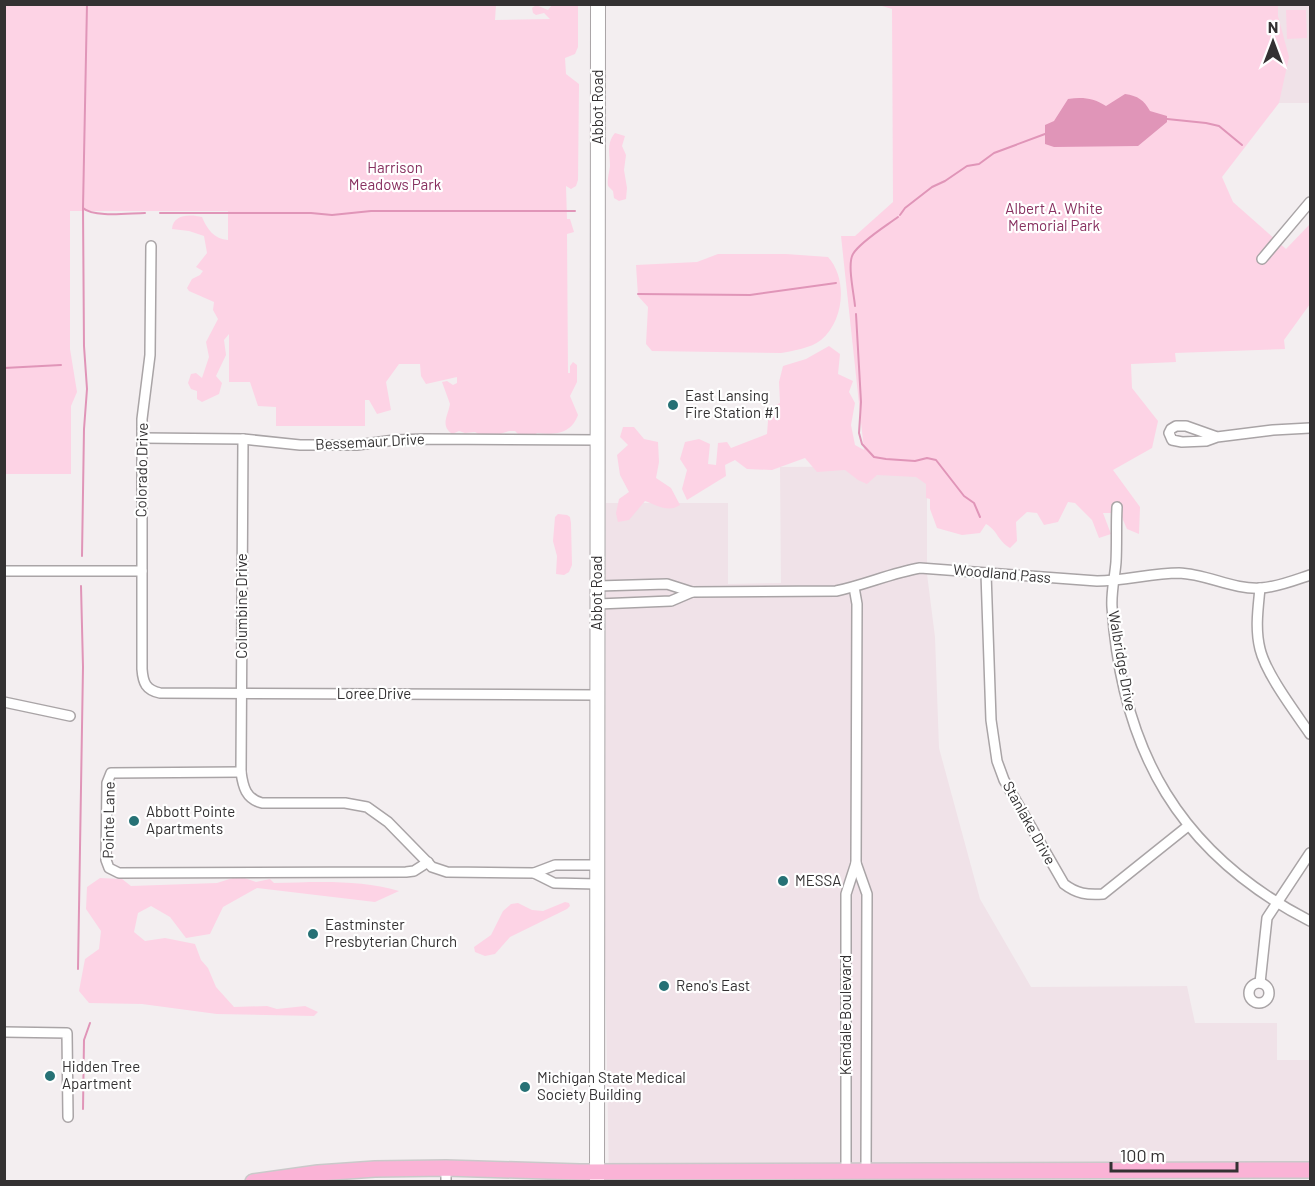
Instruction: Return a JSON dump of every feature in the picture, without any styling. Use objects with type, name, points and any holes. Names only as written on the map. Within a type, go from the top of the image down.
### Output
[{"type":"main road","name":"Abbot Road","points":[[597,1176],[598,4]]},
{"type":"main road","points":[[253,1182],[375,1168],[446,1175],[597,1176],[866,1170],[1001,1176],[1150,1176],[1311,1170]]},
{"type":"street","points":[[1262,259],[1310,203]]},
{"type":"street","name":"Colorado Drive","points":[[151,246],[150,355],[142,418],[142,680],[151,691]]},
{"type":"street","points":[[1217,437],[1311,428]]},
{"type":"street","name":"Bessemaur Drive","points":[[142,438],[243,439],[300,445],[357,445],[425,439],[598,441]]},
{"type":"street","name":"Columbine Drive","points":[[241,772],[243,439]]},
{"type":"street","name":"Walbridge Drive","points":[[1117,507],[1112,605],[1130,711],[1153,769],[1188,826],[1216,857],[1277,903],[1311,921]]},
{"type":"street","name":"Woodland Pass","points":[[598,586],[667,584],[692,592],[836,591],[902,571],[920,568],[1114,581],[1155,574],[1184,573],[1260,588],[1276,586],[1311,575]]},
{"type":"street","points":[[4,571],[142,571]]},
{"type":"street","name":"Stanlake Drive","points":[[986,573],[991,720],[998,761],[1004,780],[1064,884],[1075,892],[1088,895],[1103,894],[1188,826]]},
{"type":"street","name":"Kendale Boulevard","points":[[846,1170],[846,894],[856,863],[857,604],[854,587]]},
{"type":"street","points":[[1260,588],[1258,633],[1261,651],[1267,667],[1311,734]]},
{"type":"street","name":"Woodland Pass","points":[[598,604],[671,601],[692,592]]},
{"type":"street","name":"Loree Drive","points":[[151,691],[242,694],[597,695]]},
{"type":"street","points":[[4,702],[70,716]]},
{"type":"street","points":[[241,772],[244,788],[253,801],[262,803],[345,803],[367,807],[384,818],[432,867],[447,872],[534,873],[555,865],[597,865]]},
{"type":"street","name":"Pointe Lane","points":[[241,772],[111,773],[107,780],[106,860],[109,868],[119,873],[406,872],[414,871],[428,862]]},
{"type":"street","points":[[1260,983],[1267,918],[1311,853]]},
{"type":"street","name":"Kendale Boulevard","points":[[856,863],[867,894],[866,1170]]},
{"type":"street","points":[[534,873],[554,883],[597,884]]},
{"type":"street","points":[[4,1032],[67,1033],[68,1118]]},
{"type":"shaded area","points":[[1278,5],[1310,5],[1310,103],[1279,103]]},
{"type":"shaded area","points":[[1125,94],[1140,99],[1150,111],[1167,116],[1167,122],[1138,146],[1054,147],[1045,144],[1045,125],[1054,121],[1068,99],[1088,99],[1106,106]]},
{"type":"shaded area","points":[[927,466],[927,574],[935,637],[939,748],[980,899],[1031,987],[1187,986],[1195,1023],[1277,1023],[1277,1060],[1310,1060],[1310,1174],[914,1176],[914,1182],[609,1181],[605,952],[606,503],[728,503],[728,584],[781,583],[780,467]]},
{"type":"green space","name":"Harrison Meadows Park","points":[[4,5],[496,5],[495,20],[550,19],[544,13],[536,15],[532,8],[536,5],[548,10],[552,5],[578,5],[578,47],[575,54],[565,58],[566,74],[579,84],[578,180],[576,186],[571,189],[566,186],[567,219],[570,219],[574,232],[567,234],[568,373],[570,373],[570,366],[573,362],[577,365],[577,382],[570,396],[578,415],[575,421],[562,432],[537,433],[532,437],[520,436],[515,431],[494,436],[459,431],[452,434],[446,427],[450,404],[442,382],[447,381],[453,385],[457,383],[457,377],[426,384],[421,376],[420,364],[399,364],[386,382],[391,410],[377,414],[369,400],[365,400],[365,426],[276,426],[276,407],[258,406],[250,382],[229,382],[229,334],[224,340],[226,355],[216,376],[222,383],[219,394],[202,402],[197,399],[197,391],[191,389],[188,383],[191,374],[196,373],[202,378],[209,357],[206,342],[218,319],[213,310],[214,302],[187,288],[192,279],[203,271],[196,267],[207,253],[204,236],[172,229],[175,220],[183,216],[197,216],[202,217],[215,235],[228,240],[228,211],[70,211],[70,349],[77,392],[71,406],[71,474],[5,474]]},
{"type":"green space","name":"Albert A. White Memorial Park","points":[[861,5],[1278,5],[1278,16],[1289,57],[1279,103],[1222,177],[1233,202],[1286,249],[1310,224],[1310,304],[1284,340],[1285,349],[1175,353],[1176,362],[1131,364],[1132,388],[1158,421],[1152,448],[1113,470],[1140,507],[1139,534],[1127,529],[1120,513],[1103,513],[1111,534],[1099,538],[1092,520],[1075,503],[1068,502],[1058,522],[1044,525],[1037,513],[1027,512],[1016,522],[1017,541],[1010,548],[986,524],[980,533],[962,535],[937,528],[930,509],[930,499],[926,498],[926,484],[916,477],[877,475],[867,484],[845,470],[817,472],[805,458],[772,470],[747,469],[735,460],[725,465],[726,476],[687,500],[682,489],[687,470],[680,459],[685,442],[699,439],[710,444],[708,464],[716,465],[718,443],[727,442],[731,448],[767,434],[769,408],[780,403],[779,382],[783,366],[806,359],[829,346],[840,354],[838,374],[853,381],[849,392],[855,403],[851,425],[855,445],[864,450],[841,236],[855,236],[893,202],[892,9]]},
{"type":"green space","points":[[1286,10],[1306,10],[1307,38],[1287,39]]},
{"type":"green space","points":[[615,133],[625,136],[622,146],[626,155],[624,170],[626,199],[619,201],[614,198],[613,191],[608,186],[609,145]]},
{"type":"green space","points":[[718,254],[786,254],[828,257],[839,277],[841,288],[839,311],[829,332],[812,345],[781,353],[652,351],[646,344],[648,307],[638,296],[636,265],[697,262]]},
{"type":"green space","points":[[623,427],[634,427],[644,439],[658,442],[659,462],[656,478],[671,488],[680,505],[667,508],[645,501],[629,520],[618,522],[616,513],[619,499],[629,492],[620,475],[617,455],[628,445],[620,437]]},
{"type":"green space","points":[[558,514],[570,517],[571,523],[572,565],[569,572],[564,575],[556,574],[557,556],[553,541],[555,517]]},
{"type":"green space","points":[[239,876],[256,882],[270,879],[274,883],[353,883],[399,891],[375,902],[257,888],[223,907],[210,934],[186,938],[170,917],[151,906],[138,913],[134,932],[145,941],[165,938],[195,944],[216,987],[234,1007],[267,1006],[277,1009],[305,1006],[318,1012],[314,1016],[217,1014],[142,1004],[89,1003],[79,991],[85,959],[99,949],[101,931],[86,909],[87,887],[100,878],[122,879],[131,886],[217,883]]},
{"type":"green space","points":[[565,902],[570,906],[567,909],[510,937],[495,954],[485,956],[475,952],[474,947],[491,935],[503,911],[511,904],[518,903],[532,910],[543,911]]},
{"type":"waterway","points":[[87,4],[83,208],[103,214],[145,213]]},
{"type":"waterway","points":[[1167,119],[1219,126],[1242,145]]},
{"type":"waterway","points":[[900,215],[905,208],[932,187],[967,166],[979,164],[994,153],[1045,134]]},
{"type":"waterway","points":[[82,556],[84,429],[87,389],[84,346],[83,208]]},
{"type":"waterway","points":[[160,213],[332,215],[371,211],[575,211]]},
{"type":"waterway","points":[[855,306],[851,272],[853,254],[867,239],[898,217]]},
{"type":"waterway","points":[[638,294],[750,295],[836,283]]},
{"type":"waterway","points":[[856,314],[861,402],[859,433],[862,444],[874,457],[915,461],[927,458],[936,460],[964,496],[974,503],[980,517]]},
{"type":"waterway","points":[[4,368],[61,365]]},
{"type":"waterway","points":[[78,969],[83,667],[81,586]]},
{"type":"waterway","points":[[83,1109],[84,1040],[90,1023]]},
{"type":"place","name":"East Lansing Fire Station #1","points":[[673,405]]},
{"type":"place","name":"Abbott Pointe Apartments","points":[[134,821]]},
{"type":"place","name":"MESSA","points":[[783,881]]},
{"type":"place","name":"Eastminster Presbyterian Church","points":[[313,934]]},
{"type":"place","name":"Reno's East","points":[[664,986]]},
{"type":"place","name":"Hidden Tree Apartment","points":[[50,1076]]},
{"type":"place","name":"Michigan State Medical Society Building","points":[[525,1087]]}]
